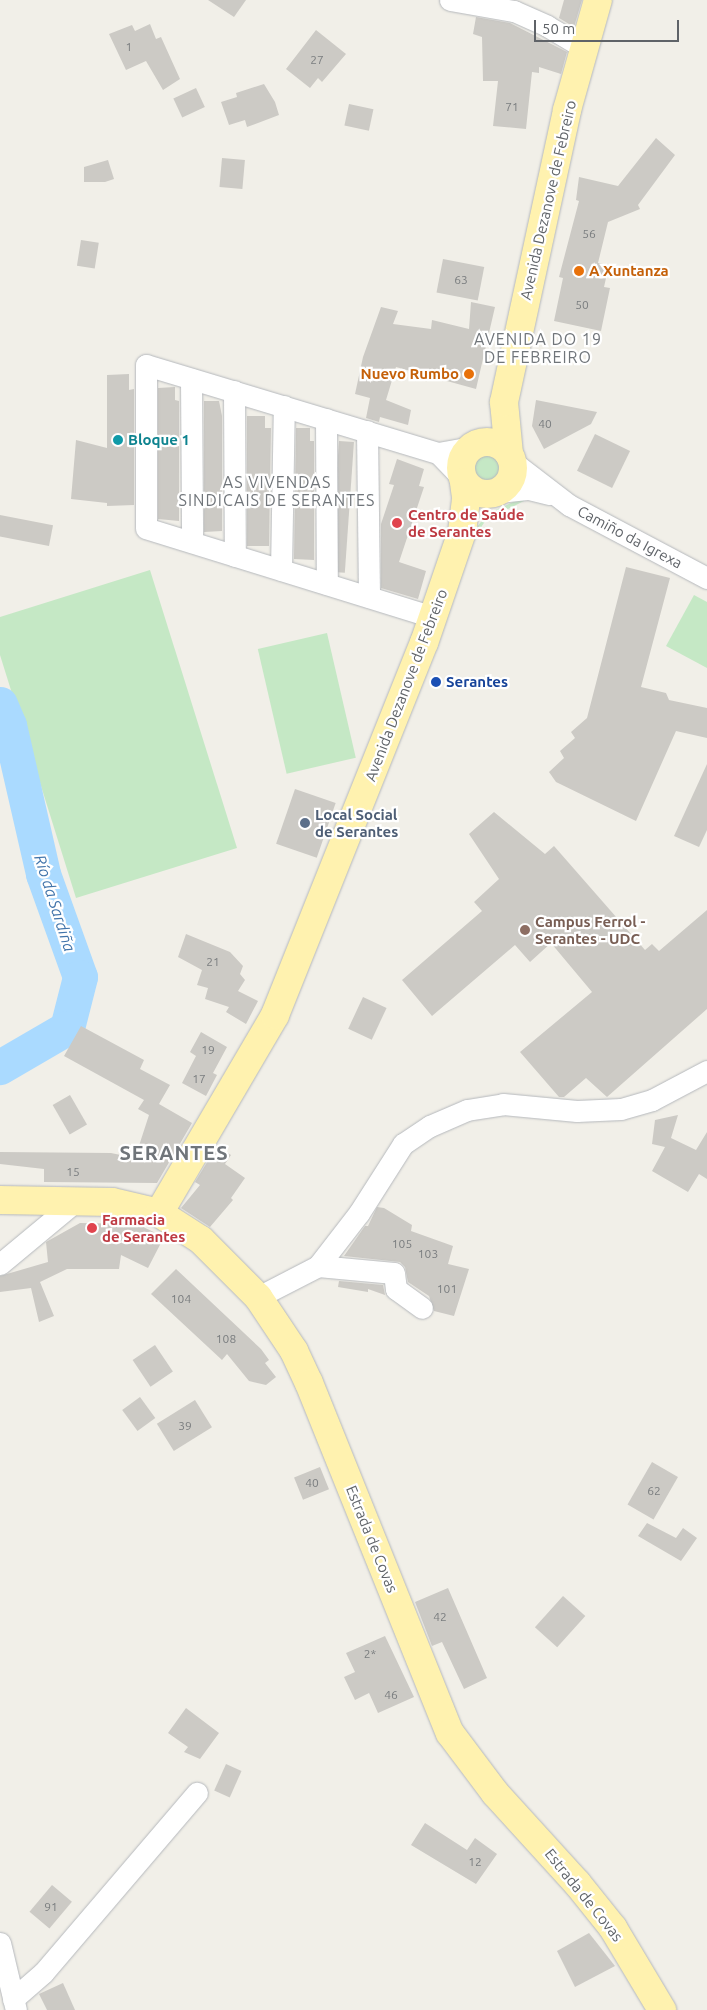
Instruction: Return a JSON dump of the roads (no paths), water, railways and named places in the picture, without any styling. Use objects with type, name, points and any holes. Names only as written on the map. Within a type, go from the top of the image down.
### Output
[{"type":"main road","name":"Avenida Dezanove de Febreiro","points":[[511,458],[504,402],[567,110],[586,49],[598,0]]},
{"type":"main road","name":"Avenida Dezanove de Febreiro","points":[[475,445],[504,402]]},
{"type":"main road","points":[[496,443],[511,458],[510,479],[497,492],[482,494],[463,480],[461,461],[475,445],[496,443]]},
{"type":"main road","name":"Avenida Dezanove de Febreiro","points":[[159,1213],[275,1015],[433,617],[462,532],[466,497],[463,480]]},
{"type":"main road","name":"Avenida Dezanove de Febreiro","points":[[462,532],[497,492]]},
{"type":"main road","name":"Estrada de Covas","points":[[0,1200],[128,1204],[159,1213],[201,1240],[258,1297],[294,1351],[450,1733],[495,1793],[577,1882],[612,1928],[662,2010]]},
{"type":"street","points":[[450,0],[514,11],[547,26],[586,49]]},
{"type":"street","points":[[433,617],[146,528],[146,365],[438,453],[475,445]]},
{"type":"street","points":[[191,379],[192,542]]},
{"type":"street","points":[[234,392],[235,556]]},
{"type":"street","points":[[281,570],[284,406]]},
{"type":"street","points":[[326,419],[327,584]]},
{"type":"street","points":[[368,431],[369,597]]},
{"type":"street","points":[[438,453],[463,480]]},
{"type":"street","points":[[511,458],[554,496]]},
{"type":"street","points":[[497,492],[529,490],[554,496]]},
{"type":"street","name":"Camiño da Igrexa","points":[[554,496],[707,578]]},
{"type":"street","points":[[258,1297],[318,1266],[358,1213],[403,1144],[430,1126],[467,1110],[502,1104],[577,1111],[621,1109],[652,1100],[707,1071]]},
{"type":"street","points":[[0,1264],[76,1201]]},
{"type":"street","points":[[318,1266],[394,1273],[396,1289],[422,1308]]},
{"type":"street","points":[[14,2005],[196,1793]]},
{"type":"street","points":[[1,1956],[14,2005]]},
{"type":"waterway","name":"Río da Sardiña","points":[[0,704],[9,725],[43,874],[80,977],[67,1028],[0,1067]]},
{"type":"place","name":"A Xuntanza","points":[[579,271]]},
{"type":"place","name":"Nuevo Rumbo","points":[[469,374]]},
{"type":"place","name":"Bloque 1","points":[[118,440]]},
{"type":"place","name":"Centro de Saúde de Serantes","points":[[397,523]]},
{"type":"place","name":"Serantes","points":[[436,682]]},
{"type":"place","name":"Local Social de Serantes","points":[[305,823]]},
{"type":"place","name":"Campus Ferrol - Serantes - UDC","points":[[525,930]]},
{"type":"place","name":"Farmacia de Serantes","points":[[92,1228]]},
{"type":"district","name":"AVENIDA DO 19 DE FEBREIRO","points":[[538,348]]},
{"type":"district","name":"AS VIVENDAS SINDICAIS DE SERANTES","points":[[277,491]]},
{"type":"district","name":"SERANTES","points":[[174,1152]]}]
